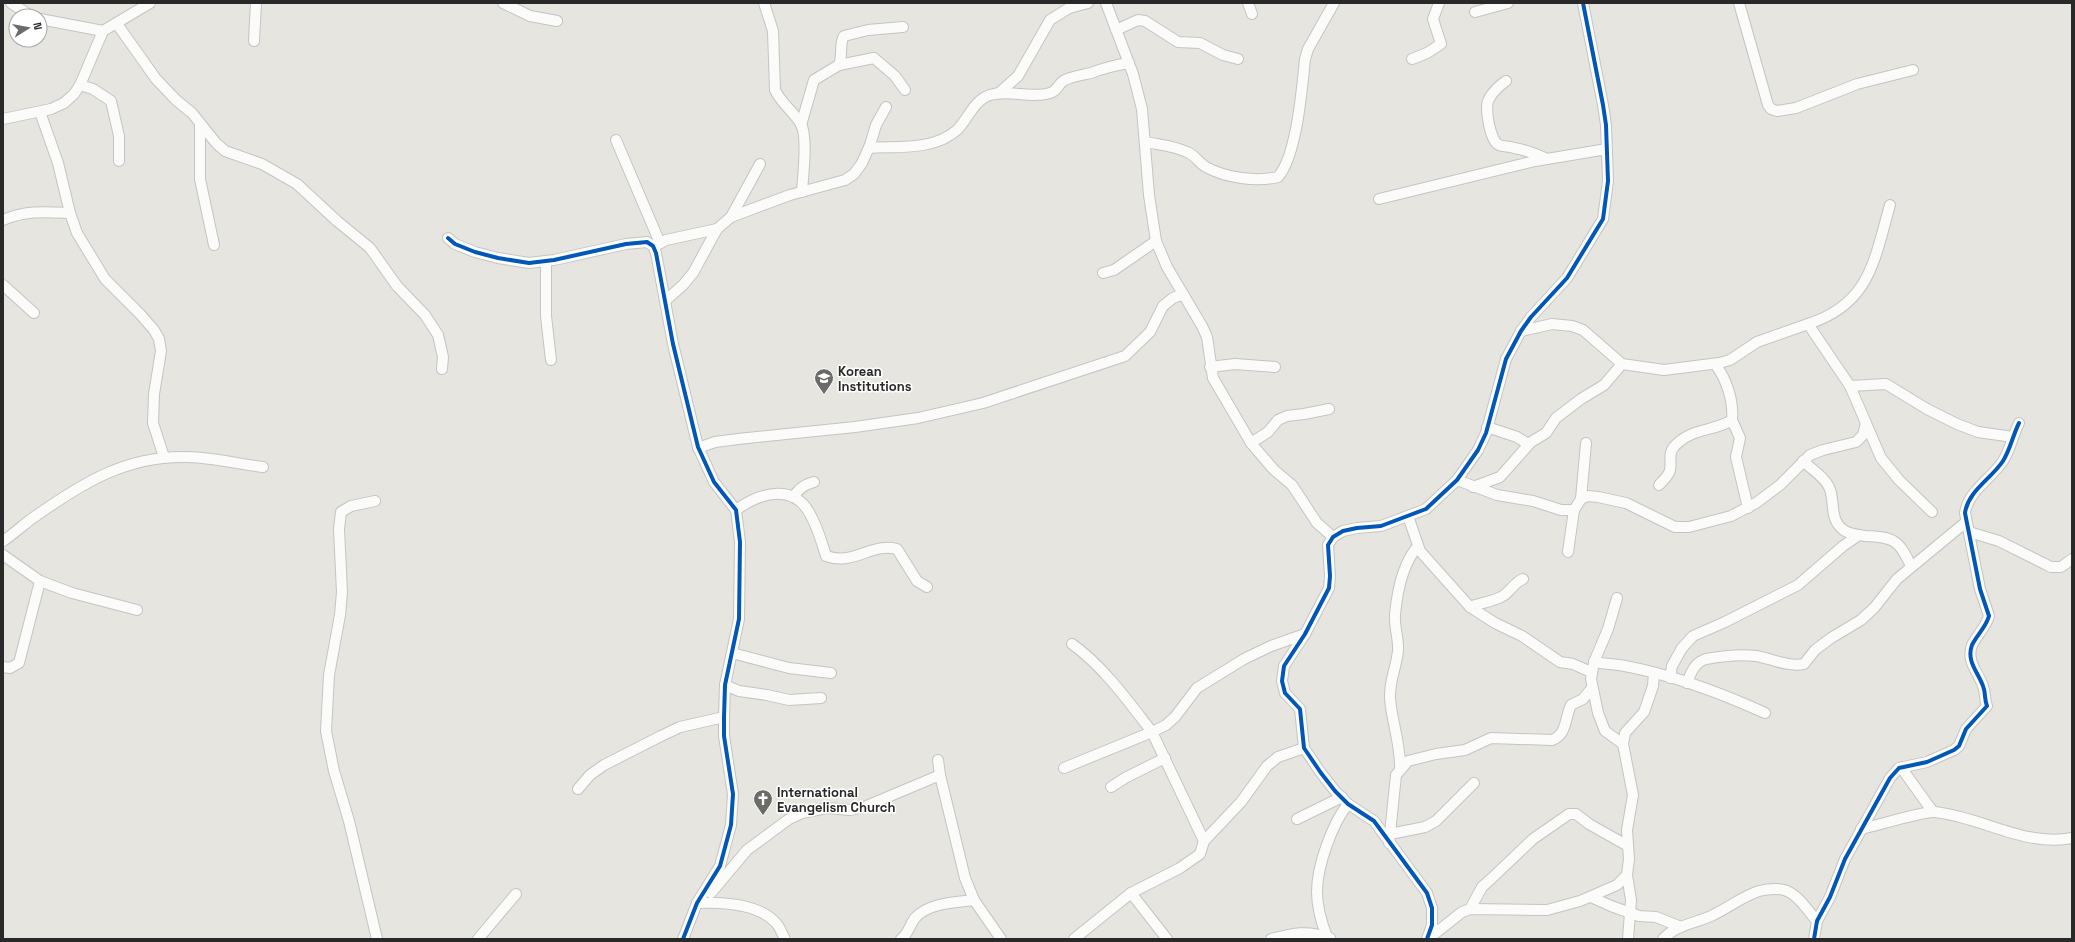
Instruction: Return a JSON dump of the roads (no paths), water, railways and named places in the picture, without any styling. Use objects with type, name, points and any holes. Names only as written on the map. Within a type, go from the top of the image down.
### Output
[{"type":"street","points":[[48,21],[103,31],[150,3]]},
{"type":"street","points":[[254,41],[256,3]]},
{"type":"street","points":[[503,3],[530,16],[558,21]]},
{"type":"street","points":[[764,3],[773,31],[775,90],[779,98],[801,125]]},
{"type":"street","points":[[999,93],[1018,76],[1050,20],[1069,8],[1088,3]]},
{"type":"street","points":[[1093,3],[1098,3]]},
{"type":"street","points":[[1106,3],[1129,62],[1142,109],[1146,142],[1149,195],[1156,241],[1167,267],[1194,310],[1207,337],[1210,367],[1213,378],[1251,443],[1274,470],[1292,485],[1317,523],[1333,536]]},
{"type":"street","points":[[1248,3],[1252,14]]},
{"type":"street","points":[[1146,142],[1178,148],[1190,153],[1206,167],[1235,177],[1278,177],[1290,153],[1294,137],[1305,59],[1308,49],[1334,3]]},
{"type":"street","points":[[1412,59],[1440,44],[1433,19],[1439,3]]},
{"type":"street","points":[[1475,12],[1508,3]]},
{"type":"street","points":[[1428,939],[1432,924],[1432,914],[1427,893],[1389,839],[1374,821],[1345,800],[1321,773],[1304,748],[1300,709],[1285,693],[1282,681],[1284,666],[1306,634],[1328,588],[1330,576],[1328,545],[1333,536],[1343,531],[1357,528],[1381,526],[1426,509],[1457,480],[1478,450],[1487,427],[1506,359],[1521,331],[1531,317],[1567,278],[1603,218],[1608,181],[1604,104],[1583,3]]},
{"type":"street","points":[[1740,3],[1768,105],[1771,109],[1776,111],[1796,108],[1857,84],[1913,70]]},
{"type":"street","points":[[1116,30],[1138,20],[1145,21],[1178,42],[1200,43],[1223,55],[1238,59]]},
{"type":"street","points":[[117,24],[156,79],[176,100],[192,113],[225,151],[262,164],[297,184],[337,221],[370,248],[397,286],[425,315],[438,335],[443,357],[442,369]]},
{"type":"street","points":[[840,65],[843,54],[842,41],[844,36],[868,30],[903,27]]},
{"type":"street","points":[[3,119],[40,112],[64,103],[74,94],[80,85],[103,31]]},
{"type":"street","points":[[802,192],[804,151],[801,125],[814,80],[824,72],[840,65],[874,58],[895,76],[905,90]]},
{"type":"street","points":[[869,148],[915,146],[930,143],[957,129],[972,109],[988,95],[999,93],[1026,95],[1049,93],[1057,90],[1061,83],[1068,78],[1104,67],[1129,62]]},
{"type":"street","points":[[1506,81],[1497,88],[1488,100],[1486,107],[1490,133],[1493,140],[1499,145],[1530,152],[1547,159]]},
{"type":"street","points":[[80,85],[94,89],[111,101],[119,136],[120,161]]},
{"type":"street","points":[[731,217],[802,192],[845,180],[854,174],[862,163],[869,148],[878,121],[886,107]]},
{"type":"street","points":[[40,112],[58,163],[70,213],[77,233],[105,279],[140,314],[154,330],[159,339],[161,351],[154,394],[153,423],[164,457]]},
{"type":"street","points":[[200,124],[200,179],[214,245]]},
{"type":"street","points":[[616,140],[656,245],[656,253],[673,344],[698,448],[714,482],[736,510],[740,542],[740,598],[737,633],[726,685],[724,717],[724,736],[733,794],[730,826],[720,866],[683,939]]},
{"type":"street","points":[[1379,199],[1547,159],[1607,149]]},
{"type":"street","points":[[666,300],[683,286],[693,273],[717,229],[731,217],[760,164]]},
{"type":"street","points":[[1521,331],[1552,324],[1572,326],[1583,330],[1622,364],[1664,370],[1715,364],[1730,360],[1757,342],[1827,318],[1855,296],[1869,272],[1890,206]]},
{"type":"street","points":[[3,220],[17,214],[33,211],[70,213]]},
{"type":"street","points":[[448,238],[455,244],[498,258],[529,263],[546,261],[626,244],[647,242],[656,245],[717,229]]},
{"type":"street","points":[[1103,273],[1114,270],[1156,241]]},
{"type":"street","points":[[546,261],[546,316],[551,360]]},
{"type":"street","points":[[3,285],[34,313]]},
{"type":"street","points":[[698,448],[715,442],[855,427],[918,418],[983,403],[1124,356],[1150,332],[1163,306],[1173,298],[1183,294]]},
{"type":"street","points":[[1808,324],[1850,386],[1881,458],[1899,480],[1932,512]]},
{"type":"street","points":[[1210,367],[1235,364],[1275,367]]},
{"type":"street","points":[[1473,487],[1500,478],[1528,444],[1546,433],[1562,413],[1604,385],[1622,364]]},
{"type":"street","points":[[1715,364],[1726,382],[1733,414],[1732,420],[1740,438],[1736,457],[1748,508]]},
{"type":"street","points":[[1850,386],[1886,384],[1927,409],[1957,424],[1978,432],[2013,437]]},
{"type":"street","points":[[1251,443],[1268,432],[1278,420],[1287,416],[1329,409]]},
{"type":"street","points":[[1659,485],[1667,477],[1670,470],[1670,454],[1680,441],[1702,429],[1732,420]]},
{"type":"street","points":[[1581,499],[1588,496],[1612,498],[1680,528],[1731,516],[1748,508],[1780,485],[1810,455],[1823,450],[1856,442],[1863,435],[1866,423]]},
{"type":"street","points":[[1814,939],[1817,921],[1830,897],[1844,859],[1874,809],[1887,782],[1899,768],[1927,762],[1954,750],[1959,746],[1966,728],[1987,706],[1984,698],[1985,691],[1971,662],[1970,654],[1972,645],[1989,616],[1980,589],[1968,527],[1966,503],[1971,495],[2000,465],[2019,423]]},
{"type":"street","points":[[1487,427],[1518,437],[1528,444]]},
{"type":"street","points":[[1568,552],[1574,510],[1581,499],[1586,443]]},
{"type":"street","points":[[3,541],[35,516],[82,485],[102,474],[131,464],[164,457],[186,457],[264,467]]},
{"type":"street","points":[[1803,461],[1821,475],[1829,488],[1833,516],[1837,524],[1846,531],[1859,535],[1884,537],[1895,540],[1901,546],[1912,566]]},
{"type":"street","points":[[1457,480],[1497,495],[1533,501],[1561,510],[1574,510]]},
{"type":"street","points":[[793,497],[800,488],[806,484],[814,482]]},
{"type":"street","points":[[736,510],[752,499],[766,494],[776,492],[793,497],[798,500],[812,517],[826,556],[843,560],[886,546],[897,549],[917,581],[927,587]]},
{"type":"street","points":[[375,501],[351,506],[341,512],[339,529],[340,615],[329,675],[326,731],[334,771],[349,821],[378,939]]},
{"type":"street","points":[[1408,516],[1420,551],[1470,608],[1495,623],[1522,636],[1560,662],[1593,667],[1625,666],[1654,673],[1717,692],[1765,713]]},
{"type":"street","points":[[1968,527],[2000,541],[2051,567],[2060,567],[2072,559]]},
{"type":"street","points":[[1687,683],[1693,668],[1699,661],[1706,658],[1754,656],[1795,666],[1804,664],[1816,650],[1831,638],[1861,620],[1874,608],[1897,579],[1912,566],[1968,527]]},
{"type":"street","points":[[1670,678],[1672,666],[1682,648],[1693,636],[1725,622],[1798,585],[1843,546],[1859,535]]},
{"type":"street","points":[[1389,839],[1395,782],[1400,769],[1400,757],[1394,727],[1390,691],[1390,679],[1398,649],[1395,615],[1407,565],[1418,546]]},
{"type":"street","points":[[3,555],[40,581],[72,593],[136,610]]},
{"type":"street","points":[[1470,608],[1480,603],[1500,598],[1505,595],[1517,581],[1523,579]]},
{"type":"street","points":[[3,667],[10,668],[19,663],[40,581]]},
{"type":"street","points":[[1617,598],[1608,629],[1593,667],[1592,688],[1598,713],[1605,730],[1623,744]]},
{"type":"street","points":[[1064,768],[1166,725],[1175,717],[1197,688],[1264,649],[1292,637],[1306,634]]},
{"type":"street","points":[[1072,644],[1084,653],[1108,678],[1152,732],[1204,841]]},
{"type":"street","points":[[732,653],[789,668],[831,673]]},
{"type":"street","points":[[1628,939],[1631,913],[1627,875],[1627,830],[1633,795],[1623,744],[1625,734],[1644,712],[1653,686],[1654,673]]},
{"type":"street","points":[[726,685],[739,691],[789,700],[822,698]]},
{"type":"street","points":[[1400,769],[1408,761],[1436,754],[1465,750],[1491,738],[1552,740],[1558,738],[1563,731],[1571,705],[1583,699],[1592,688]]},
{"type":"street","points":[[578,789],[590,775],[604,765],[661,736],[680,727],[724,717]]},
{"type":"street","points":[[1074,939],[1131,893],[1180,868],[1200,854],[1204,841],[1241,802],[1267,766],[1278,757],[1304,748]]},
{"type":"street","points":[[1110,787],[1165,758]]},
{"type":"street","points":[[938,760],[940,775],[965,878],[974,900],[1001,939]]},
{"type":"street","points":[[1903,767],[1905,773],[1933,812]]},
{"type":"street","points":[[700,903],[747,850],[789,819],[802,813],[827,808],[850,810],[864,807],[940,775]]},
{"type":"street","points":[[1389,839],[1425,827],[1436,821],[1474,783]]},
{"type":"street","points":[[1298,819],[1345,800]]},
{"type":"street","points":[[1330,938],[1318,903],[1317,882],[1322,860],[1332,832],[1342,812],[1345,800]]},
{"type":"street","points":[[1861,829],[1933,812],[1955,815],[2030,838],[2050,840],[2072,838]]},
{"type":"street","points":[[1470,909],[1482,887],[1533,839],[1569,814],[1576,814],[1589,824],[1628,846]]},
{"type":"street","points":[[1428,939],[1462,912],[1470,909],[1538,911],[1568,905],[1617,885],[1627,875]]},
{"type":"street","points":[[1663,939],[1670,932],[1699,922],[1752,894],[1768,889],[1781,889],[1791,892],[1817,921]]},
{"type":"street","points":[[1131,893],[1167,939]]},
{"type":"street","points":[[478,939],[516,894]]},
{"type":"street","points":[[1591,896],[1631,913],[1644,917],[1656,917],[1681,927]]},
{"type":"street","points":[[901,939],[916,917],[928,909],[952,903],[974,900]]},
{"type":"street","points":[[700,903],[722,903],[745,907],[760,912],[776,922],[785,939]]},
{"type":"street","points":[[1271,939],[1312,932],[1330,938]]},
{"type":"place","name":"Korean Institutions","points":[[824,395]]},
{"type":"place","name":"International Evangelism Church","points":[[763,816]]}]
